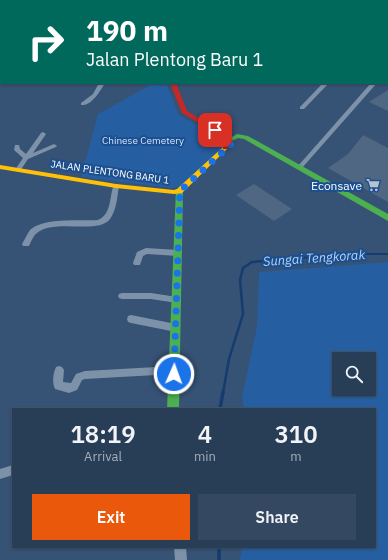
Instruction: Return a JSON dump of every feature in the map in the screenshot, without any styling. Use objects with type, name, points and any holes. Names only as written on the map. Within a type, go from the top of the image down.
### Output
[{"type":"street","points":[[83,104],[95,96],[101,84]]},
{"type":"street","points":[[173,84],[184,112],[230,140],[237,136],[246,137],[388,218]]},
{"type":"street","points":[[302,108],[325,84]]},
{"type":"street","points":[[300,167],[373,84]]},
{"type":"street","points":[[18,170],[42,134]]},
{"type":"street","name":"JALAN PLENTONG BARU 1","points":[[0,167],[116,186],[174,192],[180,191],[228,147],[231,143],[230,140]]},
{"type":"street","points":[[17,146],[17,150],[26,158]]},
{"type":"street","points":[[26,158],[54,146]]},
{"type":"street","points":[[26,244],[34,232],[44,226],[104,222],[111,212],[116,186]]},
{"type":"street","points":[[173,408],[180,191]]},
{"type":"street","points":[[137,263],[140,254],[146,251],[178,253]]},
{"type":"street","points":[[122,296],[151,296],[177,300]]},
{"type":"street","points":[[131,319],[176,328]]},
{"type":"street","points":[[59,370],[58,386],[69,388],[74,387],[79,377],[85,375],[174,370]]},
{"type":"street","points":[[0,474],[12,470]]},
{"type":"street","points":[[180,548],[181,560]]},
{"type":"green space","name":"Chinese Cemetery","points":[[152,84],[166,84],[179,115],[223,139],[226,145],[179,187],[172,188],[81,177],[98,114]]},
{"type":"green space","points":[[388,262],[388,560],[240,560],[242,548],[376,548],[376,408],[244,408],[242,397],[257,327],[259,272]]},
{"type":"building","points":[[388,90],[388,111],[369,102]]},
{"type":"building","name":"Econsave","points":[[363,135],[388,148],[388,202],[328,168],[348,154]]},
{"type":"building","points":[[254,184],[292,209],[274,221],[236,195]]},
{"type":"waterway","name":"Sungai Tengkorak","points":[[283,260],[345,254],[388,254]]},
{"type":"waterway","name":"Sungai Tengkorak","points":[[283,260],[290,259]]},
{"type":"waterway","name":"Sungai Tengkorak","points":[[278,260],[283,260]]},
{"type":"waterway","name":"Sungai Tengkorak","points":[[223,393],[229,359],[243,314],[240,280],[243,268],[252,262],[283,260]]},
{"type":"waterway","name":"Sungai Tengkorak","points":[[220,408],[223,392]]},
{"type":"waterway","name":"Sungai Tengkorak","points":[[219,548],[219,560]]},
{"type":"traffic: fast","points":[[230,140],[237,136],[246,137],[388,218]]},
{"type":"traffic: fast","points":[[173,408],[179,191]]},
{"type":"traffic: slow","points":[[0,167],[116,186],[174,192],[179,191],[225,148]]},
{"type":"traffic: jam","points":[[173,84],[184,112],[229,138],[231,143],[225,148]]},
{"type":"place","name":"Econsave","points":[[373,185]]},
{"type":"route","points":[[174,374],[180,191],[230,145],[230,140],[215,130]]}]
